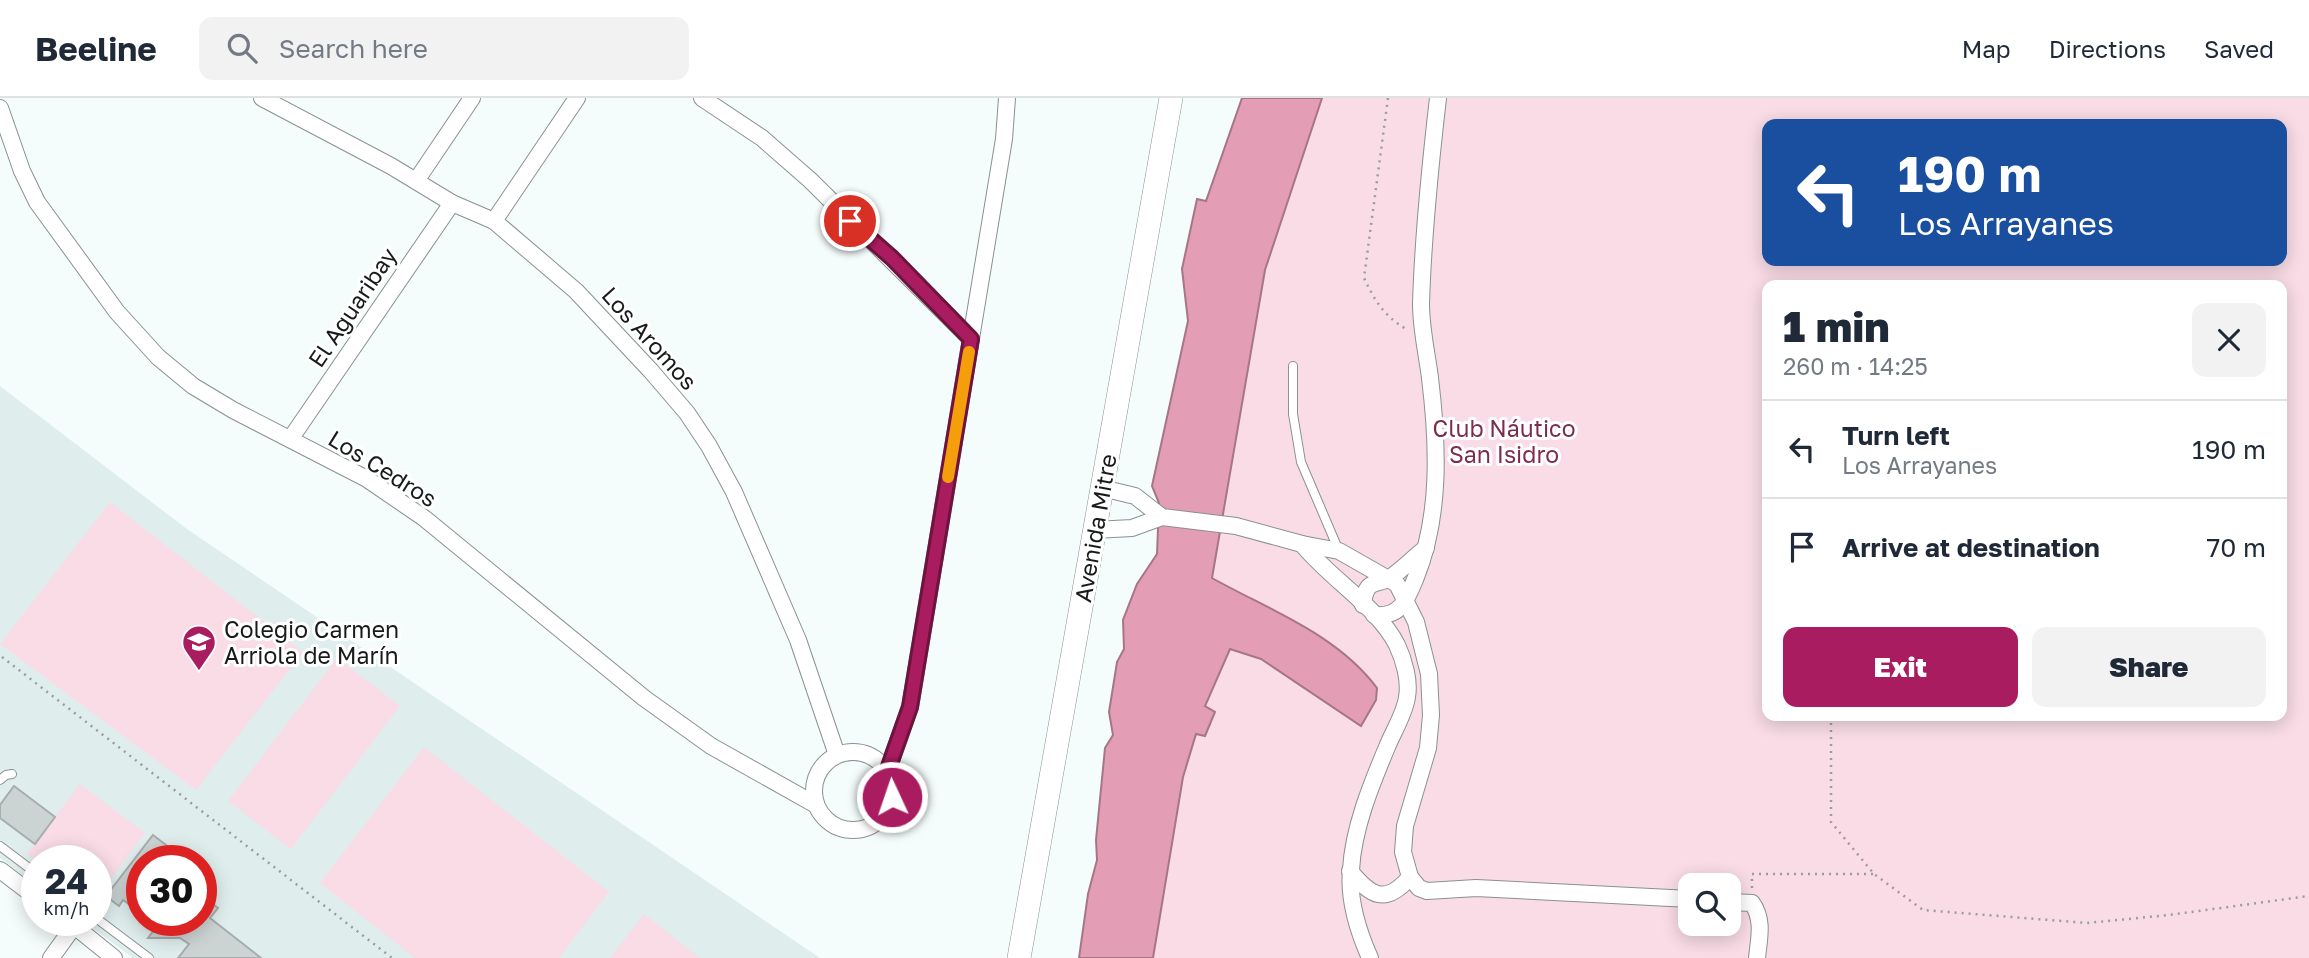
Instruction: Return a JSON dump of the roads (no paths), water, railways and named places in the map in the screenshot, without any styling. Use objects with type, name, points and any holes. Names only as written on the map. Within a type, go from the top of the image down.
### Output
[{"type":"street","name":"Los Aromos","points":[[262,98],[452,203],[494,221],[576,291],[687,413],[734,492],[760,548],[798,640],[837,755]]},
{"type":"street","points":[[416,181],[472,98]]},
{"type":"street","points":[[494,221],[577,98]]},
{"type":"street","points":[[702,98],[762,138],[810,180],[971,339]]},
{"type":"street","points":[[816,805],[815,782],[819,771],[837,755],[860,752],[871,756],[887,772],[910,707],[1004,139],[1007,98]]},
{"type":"street","name":"Avenida Mitre","points":[[1019,958],[1171,98]]},
{"type":"street","points":[[1368,610],[1392,613],[1407,601],[1426,548],[1435,492],[1435,420],[1421,308],[1425,222],[1438,98]]},
{"type":"street","name":"Los Cedros","points":[[0,108],[22,171],[37,202],[117,312],[158,357],[193,386],[233,410],[368,479],[424,518],[644,698],[711,746],[816,805],[832,825],[857,830],[870,827],[888,809],[892,797],[887,772]]},
{"type":"street","name":"El Aguaribay","points":[[291,438],[452,203]]},
{"type":"street","points":[[1102,488],[1135,496],[1166,517]]},
{"type":"street","points":[[1095,530],[1132,528],[1166,517],[1236,526],[1301,544],[1339,551],[1389,579],[1403,591],[1416,622],[1429,674],[1431,715],[1428,748],[1405,826],[1403,852],[1410,877],[1419,888],[1427,891],[1476,888],[1678,899]]},
{"type":"street","points":[[1301,544],[1318,564],[1368,610],[1395,642],[1401,656],[1407,698],[1362,816],[1350,871],[1359,933],[1370,958]]},
{"type":"street","points":[[1368,610],[1367,589],[1374,583],[1389,579],[1426,548]]},
{"type":"street","points":[[0,870],[21,886]]},
{"type":"street","points":[[1350,871],[1365,889],[1377,895],[1399,890],[1410,877]]},
{"type":"street","points":[[1741,903],[1752,903],[1759,913],[1757,958]]},
{"type":"street","points":[[51,958],[63,936]]},
{"type":"street","points":[[86,936],[114,958]]},
{"type":"lane","points":[[1293,366],[1293,414],[1301,462],[1339,551]]},
{"type":"lane","points":[[0,780],[12,774]]},
{"type":"lane","points":[[0,846],[21,862]]},
{"type":"lane","points":[[112,930],[149,958]]},
{"type":"place","name":"Colegio Carmen Arriola de Marín","points":[[199,672]]},
{"type":"park label","name":"Club Náutico San Isidro","points":[[1504,441]]}]
